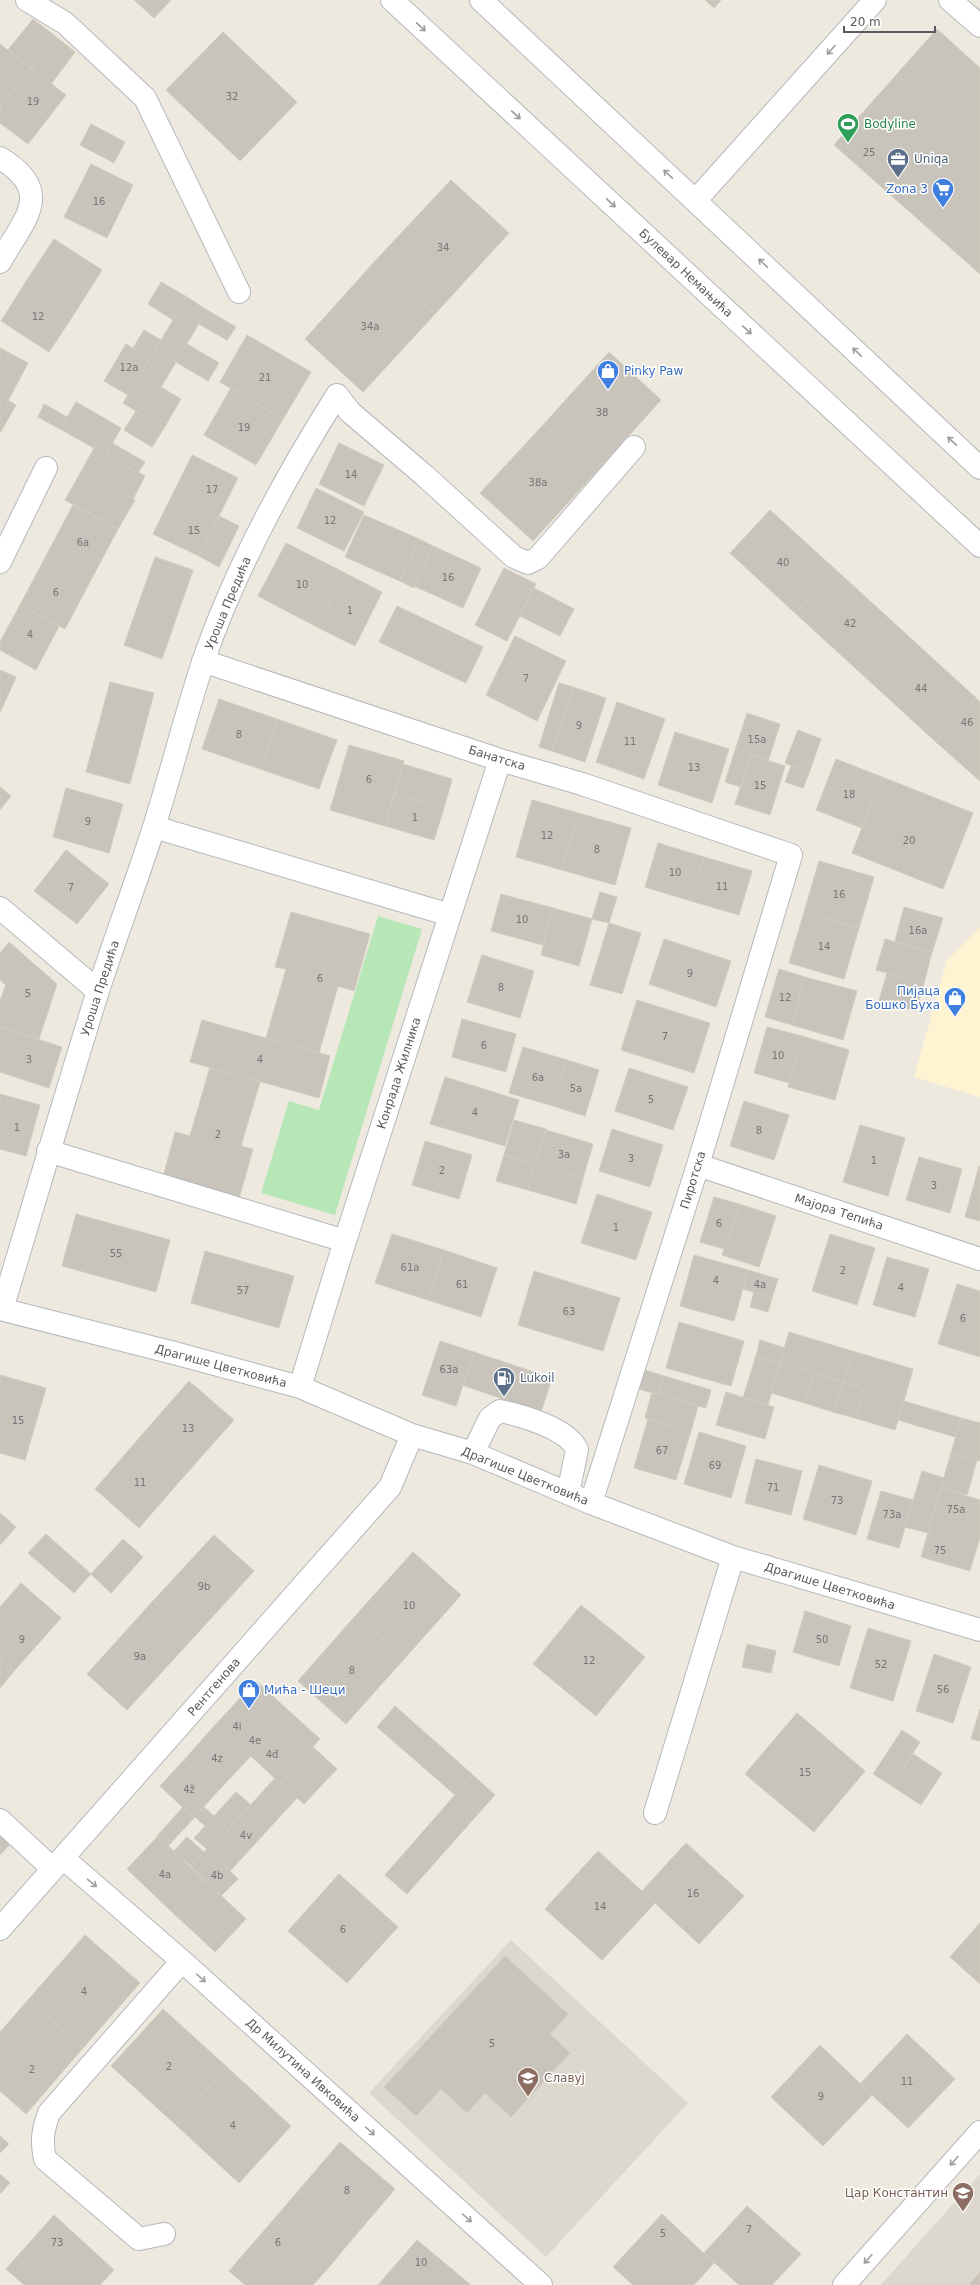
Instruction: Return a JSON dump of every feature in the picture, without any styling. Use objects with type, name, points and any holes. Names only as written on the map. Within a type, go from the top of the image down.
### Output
[{"type":"street","points":[[27,0],[65,23],[145,98],[239,292]]},
{"type":"street","name":"Булевар Немањића","points":[[392,0],[980,546]]},
{"type":"street","points":[[481,0],[980,468]]},
{"type":"street","points":[[696,200],[876,0]]},
{"type":"street","points":[[950,0],[980,26]]},
{"type":"street","points":[[0,158],[24,176],[32,196],[30,209],[0,262]]},
{"type":"street","name":"Уроша Предића","points":[[1,1309],[98,991],[154,827],[203,661],[235,584],[269,512],[301,453],[337,396],[350,412],[425,476],[514,557],[528,563],[538,558],[634,447]]},
{"type":"street","points":[[0,562],[46,468]]},
{"type":"street","name":"Банатска","points":[[203,661],[500,760],[582,784],[791,855]]},
{"type":"street","name":"Конрада Жилника","points":[[300,1387],[345,1241],[500,760]]},
{"type":"street","points":[[154,827],[450,915]]},
{"type":"street","name":"Пиротска","points":[[591,1503],[698,1165],[791,855]]},
{"type":"street","points":[[0,908],[98,991]]},
{"type":"street","points":[[48,1151],[345,1241]]},
{"type":"street","name":"Мајора Тепића","points":[[698,1165],[980,1259]]},
{"type":"street","name":"Драгише Цветковића","points":[[1,1309],[174,1352],[300,1387],[412,1435],[473,1453],[568,1494],[733,1557],[980,1630]]},
{"type":"street","points":[[473,1453],[490,1418],[496,1413],[504,1412],[551,1428],[570,1440],[577,1450],[568,1494]]},
{"type":"street","name":"Рентгенова","points":[[0,1929],[390,1487],[412,1435]]},
{"type":"street","points":[[655,1813],[733,1557]]},
{"type":"street","name":"Др Милутина Ивковића","points":[[0,1820],[58,1863],[182,1961],[541,2285]]},
{"type":"street","points":[[164,2234],[139,2239],[45,2159],[42,2144],[43,2128],[49,2113],[182,1961]]},
{"type":"street","points":[[844,2285],[980,2132]]},
{"type":"shaded area","name":"Пијаца Бошко Буха","points":[[980,927],[980,1097],[914,1077],[947,960]]},
{"type":"shaded area","name":"Славуј","points":[[511,1940],[688,2103],[546,2257],[369,2093]]},
{"type":"shaded area","name":"Цар Константин","points":[[980,2174],[980,2285],[881,2285],[910,2252]]},
{"type":"green space","points":[[378,916],[422,929],[335,1215],[261,1193],[289,1101],[319,1110]]},
{"type":"building","points":[[134,0],[171,0],[154,18]]},
{"type":"building","points":[[705,0],[721,0],[714,8]]},
{"type":"building","points":[[33,19],[55,36],[31,68],[8,50]]},
{"type":"building","name":"Zona 3","points":[[937,29],[980,68],[980,274],[834,145]]},
{"type":"building","points":[[223,32],[297,102],[240,161],[166,90]]},
{"type":"building","points":[[55,36],[75,52],[51,84],[31,68]]},
{"type":"building","points":[[0,44],[31,68],[0,107]]},
{"type":"building","points":[[31,68],[66,95],[28,144],[0,123],[0,107]]},
{"type":"building","points":[[91,124],[125,142],[114,163],[80,145]]},
{"type":"building","points":[[91,164],[133,185],[107,238],[64,217]]},
{"type":"building","points":[[451,180],[509,233],[435,314],[376,260]]},
{"type":"building","points":[[54,239],[102,270],[76,311],[27,280]]},
{"type":"building","points":[[376,260],[435,314],[363,392],[305,339]]},
{"type":"building","points":[[27,280],[76,311],[49,352],[1,321]]},
{"type":"building","points":[[161,282],[187,297],[173,320],[148,304]]},
{"type":"building","points":[[187,297],[207,310],[176,362],[155,350]]},
{"type":"building","points":[[207,310],[236,327],[227,340],[199,324]]},
{"type":"building","points":[[144,330],[161,340],[150,358],[133,348]]},
{"type":"building","points":[[247,335],[311,372],[283,419],[220,382]]},
{"type":"building","points":[[126,344],[150,358],[128,395],[104,381]]},
{"type":"building","points":[[187,344],[219,363],[208,381],[176,362]]},
{"type":"building","points":[[0,348],[28,363],[8,401],[0,396]]},
{"type":"building","points":[[155,350],[176,362],[161,387],[140,375]]},
{"type":"building","points":[[609,352],[661,400],[596,472],[544,424]]},
{"type":"building","points":[[140,375],[181,399],[164,428],[123,403]]},
{"type":"building","points":[[231,388],[283,419],[256,465],[204,435]]},
{"type":"building","points":[[0,396],[16,405],[0,433]]},
{"type":"building","points":[[76,402],[109,421],[94,448],[60,429]]},
{"type":"building","points":[[44,404],[67,417],[60,429],[38,417]]},
{"type":"building","points":[[136,411],[164,428],[152,447],[124,430]]},
{"type":"building","points":[[109,421],[121,428],[106,454],[94,448]]},
{"type":"building","points":[[544,424],[596,472],[533,541],[480,493]]},
{"type":"building","points":[[112,443],[145,462],[138,473],[106,454]]},
{"type":"building","points":[[339,443],[384,465],[364,506],[319,484]]},
{"type":"building","points":[[94,448],[145,476],[133,499],[82,470]]},
{"type":"building","points":[[192,455],[238,478],[199,556],[153,534]]},
{"type":"building","points":[[82,470],[135,500],[118,529],[65,500]]},
{"type":"building","points":[[316,488],[364,512],[344,551],[297,528]]},
{"type":"building","points":[[73,505],[118,529],[92,578],[47,554]]},
{"type":"building","points":[[770,510],[836,570],[795,613],[730,553]]},
{"type":"building","points":[[364,515],[419,539],[400,581],[345,557]]},
{"type":"building","points":[[219,516],[239,526],[219,567],[199,556]]},
{"type":"building","points":[[419,539],[433,546],[414,588],[400,581]]},
{"type":"building","points":[[286,543],[345,573],[317,627],[258,596]]},
{"type":"building","points":[[433,546],[481,568],[463,608],[414,586]]},
{"type":"building","points":[[47,554],[92,578],[65,629],[20,605]]},
{"type":"building","points":[[155,557],[193,570],[162,659],[124,645]]},
{"type":"building","points":[[504,568],[536,584],[507,641],[475,625]]},
{"type":"building","points":[[836,570],[905,633],[865,677],[795,613]]},
{"type":"building","points":[[345,573],[382,592],[355,646],[317,627]]},
{"type":"building","points":[[534,588],[574,609],[560,636],[520,616]]},
{"type":"building","points":[[20,605],[59,626],[36,670],[0,650],[0,642]]},
{"type":"building","points":[[397,606],[483,647],[466,683],[379,642]]},
{"type":"building","points":[[905,633],[976,698],[936,742],[865,677]]},
{"type":"building","points":[[515,636],[566,661],[537,721],[486,695]]},
{"type":"building","points":[[0,670],[16,677],[0,713]]},
{"type":"building","points":[[110,682],[154,693],[130,784],[86,772]]},
{"type":"building","points":[[559,683],[573,687],[552,751],[539,747]]},
{"type":"building","points":[[573,687],[606,698],[585,762],[552,751]]},
{"type":"building","points":[[976,698],[980,702],[980,781],[936,742]]},
{"type":"building","points":[[219,699],[277,719],[260,769],[202,749]]},
{"type":"building","points":[[617,702],[665,719],[644,779],[596,762]]},
{"type":"building","points":[[747,713],[780,724],[768,761],[751,755],[741,787],[725,782]]},
{"type":"building","points":[[277,719],[337,740],[319,789],[260,769]]},
{"type":"building","points":[[798,730],[821,739],[809,773],[785,763]]},
{"type":"building","points":[[675,732],[729,749],[712,803],[658,785]]},
{"type":"building","points":[[349,745],[404,761],[385,826],[330,810]]},
{"type":"building","points":[[751,755],[785,766],[770,815],[735,804]]},
{"type":"building","points":[[836,759],[882,777],[862,828],[816,810]]},
{"type":"building","points":[[403,764],[452,779],[444,808],[395,794]]},
{"type":"building","points":[[791,766],[809,773],[803,788],[785,782]]},
{"type":"building","points":[[882,777],[973,813],[943,889],[852,853]]},
{"type":"building","points":[[0,787],[11,796],[0,810]]},
{"type":"building","points":[[66,788],[123,804],[109,853],[53,837]]},
{"type":"building","points":[[395,794],[444,808],[434,840],[385,826]]},
{"type":"building","points":[[532,800],[578,813],[562,870],[516,857]]},
{"type":"building","points":[[578,813],[631,828],[615,885],[562,870]]},
{"type":"building","points":[[658,843],[704,857],[691,901],[645,887]]},
{"type":"building","points":[[66,850],[109,884],[77,924],[34,891]]},
{"type":"building","points":[[704,857],[752,871],[739,915],[691,901]]},
{"type":"building","points":[[819,861],[874,877],[859,928],[804,912]]},
{"type":"building","points":[[600,892],[617,897],[609,923],[592,919]]},
{"type":"building","points":[[501,894],[553,908],[543,945],[491,931]]},
{"type":"building","points":[[904,907],[943,918],[932,952],[895,941]]},
{"type":"building","points":[[553,908],[592,919],[579,966],[541,955]]},
{"type":"building","points":[[291,912],[370,934],[354,991],[338,986],[319,1053],[266,1038],[286,969],[275,967]]},
{"type":"building","points":[[804,912],[859,928],[844,979],[789,963]]},
{"type":"building","points":[[609,923],[641,933],[622,994],[590,985]]},
{"type":"building","points":[[664,939],[731,961],[716,1007],[649,984]]},
{"type":"building","points":[[885,939],[932,952],[924,983],[876,970]]},
{"type":"building","points":[[9,942],[57,984],[39,1039],[0,1027],[0,1001],[6,985],[0,980],[0,953]]},
{"type":"building","points":[[482,955],[534,971],[520,1018],[467,1002]]},
{"type":"building","points":[[779,969],[805,977],[792,1025],[765,1017]]},
{"type":"building","points":[[887,973],[924,983],[916,1011],[879,1001]]},
{"type":"building","points":[[805,977],[857,991],[843,1040],[792,1025]]},
{"type":"building","points":[[637,1000],[710,1023],[694,1073],[621,1050]]},
{"type":"building","points":[[462,1019],[516,1034],[506,1072],[452,1057]]},
{"type":"building","points":[[202,1020],[330,1056],[319,1098],[190,1062]]},
{"type":"building","points":[[0,1027],[62,1047],[49,1088],[0,1072]]},
{"type":"building","points":[[767,1027],[802,1036],[789,1083],[754,1073]]},
{"type":"building","points":[[802,1036],[849,1050],[835,1100],[788,1087]]},
{"type":"building","points":[[523,1047],[567,1060],[553,1106],[509,1093]]},
{"type":"building","points":[[567,1060],[599,1070],[585,1116],[553,1106]]},
{"type":"building","points":[[210,1067],[260,1082],[241,1146],[253,1149],[238,1202],[162,1181],[175,1132],[190,1136]]},
{"type":"building","points":[[629,1068],[688,1087],[673,1130],[615,1111]]},
{"type":"building","points":[[445,1077],[519,1100],[505,1146],[430,1124]]},
{"type":"building","points":[[0,1094],[40,1105],[26,1156],[0,1149]]},
{"type":"building","points":[[744,1101],[789,1115],[774,1160],[730,1146]]},
{"type":"building","points":[[514,1120],[546,1129],[535,1164],[504,1155]]},
{"type":"building","points":[[860,1125],[905,1138],[888,1196],[843,1182]]},
{"type":"building","points":[[612,1129],[663,1145],[650,1187],[599,1171]]},
{"type":"building","points":[[546,1130],[593,1144],[583,1178],[535,1164]]},
{"type":"building","points":[[425,1141],[472,1155],[459,1199],[412,1185]]},
{"type":"building","points":[[504,1155],[535,1164],[528,1190],[496,1181]]},
{"type":"building","points":[[919,1157],[962,1169],[950,1213],[906,1200]]},
{"type":"building","points":[[535,1164],[583,1178],[576,1204],[528,1190]]},
{"type":"building","points":[[980,1166],[980,1221],[965,1217]]},
{"type":"building","points":[[597,1194],[652,1212],[636,1260],[581,1243]]},
{"type":"building","points":[[714,1197],[739,1204],[724,1249],[700,1242]]},
{"type":"building","points":[[739,1204],[776,1216],[759,1267],[722,1255]]},
{"type":"building","points":[[76,1214],[170,1240],[156,1292],[62,1266]]},
{"type":"building","points":[[392,1234],[444,1250],[428,1300],[375,1283]]},
{"type":"building","points":[[830,1234],[875,1248],[857,1305],[812,1291]]},
{"type":"building","points":[[444,1250],[497,1268],[481,1317],[428,1300]]},
{"type":"building","points":[[205,1251],[294,1276],[279,1328],[191,1303]]},
{"type":"building","points":[[694,1255],[748,1270],[734,1321],[680,1306]]},
{"type":"building","points":[[887,1257],[929,1269],[915,1317],[873,1305]]},
{"type":"building","points":[[748,1270],[778,1279],[772,1298],[743,1289]]},
{"type":"building","points":[[534,1271],[620,1298],[603,1351],[518,1325]]},
{"type":"building","points":[[957,1284],[980,1291],[980,1357],[938,1344]]},
{"type":"building","points":[[754,1292],[772,1298],[768,1312],[750,1307]]},
{"type":"building","points":[[679,1322],[744,1341],[731,1386],[666,1368]]},
{"type":"building","points":[[789,1332],[852,1351],[843,1382],[780,1363]]},
{"type":"building","points":[[760,1340],[785,1348],[780,1363],[756,1356]]},
{"type":"building","points":[[440,1341],[474,1352],[456,1406],[422,1395]]},
{"type":"building","points":[[852,1351],[913,1369],[904,1401],[843,1382]]},
{"type":"building","points":[[474,1352],[552,1378],[541,1412],[462,1385]]},
{"type":"building","points":[[756,1356],[780,1363],[768,1405],[743,1398]]},
{"type":"building","points":[[780,1363],[814,1373],[805,1403],[771,1393]]},
{"type":"building","points":[[645,1370],[664,1376],[659,1395],[639,1389]]},
{"type":"building","points":[[814,1373],[843,1382],[833,1412],[805,1403]]},
{"type":"building","points":[[0,1375],[46,1388],[25,1460],[0,1453]]},
{"type":"building","points":[[664,1376],[711,1390],[706,1408],[659,1395]]},
{"type":"building","points":[[189,1381],[234,1420],[186,1474],[141,1436]]},
{"type":"building","points":[[843,1382],[864,1388],[855,1418],[833,1412]]},
{"type":"building","points":[[864,1388],[904,1401],[895,1430],[855,1418]]},
{"type":"building","points":[[652,1392],[698,1406],[691,1431],[645,1418]]},
{"type":"building","points":[[726,1392],[774,1407],[765,1439],[716,1425]]},
{"type":"building","points":[[904,1401],[961,1418],[955,1437],[898,1420]]},
{"type":"building","points":[[961,1418],[980,1423],[980,1461],[951,1453]]},
{"type":"building","points":[[648,1419],[691,1431],[676,1480],[634,1468]]},
{"type":"building","points":[[699,1432],[746,1446],[731,1498],[684,1484]]},
{"type":"building","points":[[141,1436],[186,1474],[139,1528],[95,1489]]},
{"type":"building","points":[[951,1453],[977,1460],[967,1495],[941,1488]]},
{"type":"building","points":[[756,1459],[802,1471],[791,1515],[745,1503]]},
{"type":"building","points":[[819,1465],[872,1481],[856,1535],[803,1519]]},
{"type":"building","points":[[922,1471],[944,1478],[928,1533],[905,1527]]},
{"type":"building","points":[[941,1488],[980,1500],[980,1537],[970,1571],[921,1557]]},
{"type":"building","points":[[881,1491],[913,1500],[899,1548],[867,1539]]},
{"type":"building","points":[[0,1513],[16,1527],[0,1545]]},
{"type":"building","points":[[46,1534],[91,1574],[74,1593],[28,1553]]},
{"type":"building","points":[[214,1535],[254,1571],[194,1637],[153,1601]]},
{"type":"building","points":[[123,1539],[143,1557],[111,1593],[91,1574]]},
{"type":"building","points":[[413,1552],[461,1595],[405,1658],[356,1615]]},
{"type":"building","points":[[21,1583],[61,1618],[14,1671],[0,1659],[0,1607]]},
{"type":"building","points":[[153,1601],[194,1637],[127,1710],[87,1674]]},
{"type":"building","points":[[581,1605],[645,1657],[596,1716],[533,1664]]},
{"type":"building","points":[[805,1611],[851,1626],[839,1666],[793,1652]]},
{"type":"building","points":[[356,1615],[405,1658],[346,1724],[298,1681]]},
{"type":"building","points":[[868,1628],[911,1641],[893,1701],[850,1688]]},
{"type":"building","points":[[747,1644],[776,1651],[771,1673],[742,1667]]},
{"type":"building","points":[[934,1654],[971,1667],[953,1723],[916,1711]]},
{"type":"building","points":[[0,1659],[14,1671],[0,1688]]},
{"type":"building","points":[[256,1681],[320,1739],[280,1783],[216,1724]]},
{"type":"building","points":[[395,1706],[473,1775],[455,1795],[377,1727]]},
{"type":"building","points":[[980,1709],[980,1741],[971,1739]]},
{"type":"building","points":[[797,1713],[865,1771],[814,1832],[745,1774]]},
{"type":"building","points":[[216,1724],[251,1756],[218,1791],[184,1760]]},
{"type":"building","points":[[902,1730],[920,1742],[892,1786],[873,1774]]},
{"type":"building","points":[[313,1747],[337,1769],[304,1804],[280,1783]]},
{"type":"building","points":[[913,1754],[942,1773],[921,1805],[892,1786]]},
{"type":"building","points":[[184,1760],[218,1791],[194,1818],[160,1786]]},
{"type":"building","points":[[473,1775],[495,1795],[478,1814],[455,1795]]},
{"type":"building","points":[[275,1778],[297,1798],[230,1871],[209,1851]]},
{"type":"building","points":[[236,1792],[251,1805],[240,1817],[225,1804]]},
{"type":"building","points":[[455,1795],[478,1814],[407,1894],[385,1875]]},
{"type":"building","points":[[225,1804],[240,1817],[229,1830],[214,1816]]},
{"type":"building","points":[[183,1807],[194,1818],[168,1846],[157,1836]]},
{"type":"building","points":[[204,1807],[229,1830],[220,1839],[195,1817]]},
{"type":"building","points":[[205,1826],[220,1839],[209,1851],[194,1838]]},
{"type":"building","points":[[0,1834],[11,1843],[0,1855]]},
{"type":"building","points":[[158,1836],[203,1879],[172,1912],[127,1869]]},
{"type":"building","points":[[187,1837],[204,1852],[191,1866],[174,1851]]},
{"type":"building","points":[[686,1843],[744,1896],[699,1944],[642,1891]]},
{"type":"building","points":[[207,1849],[238,1879],[221,1896],[191,1866]]},
{"type":"building","points":[[598,1851],[655,1903],[602,1960],[545,1909]]},
{"type":"building","points":[[339,1874],[398,1927],[347,1983],[288,1931]]},
{"type":"building","points":[[203,1879],[228,1902],[197,1935],[172,1912]]},
{"type":"building","points":[[228,1902],[246,1919],[215,1952],[197,1935]]},
{"type":"building","points":[[980,1923],[980,1984],[950,1957]]},
{"type":"building","points":[[85,1935],[140,1983],[83,2048],[28,2000]]},
{"type":"building","points":[[505,1956],[568,2014],[550,2034],[570,2053],[511,2117],[485,2093],[467,2113],[441,2089],[416,2116],[384,2087]]},
{"type":"building","points":[[28,2000],[83,2048],[26,2114],[0,2091],[0,2032]]},
{"type":"building","points":[[163,2009],[227,2067],[175,2124],[111,2066]]},
{"type":"building","points":[[907,2034],[955,2079],[908,2128],[860,2084]]},
{"type":"building","points":[[820,2045],[872,2095],[823,2146],[771,2097]]},
{"type":"building","points":[[227,2067],[291,2126],[239,2183],[175,2124]]},
{"type":"building","points":[[0,2136],[9,2144],[0,2153]]},
{"type":"building","points":[[340,2142],[395,2189],[354,2237],[299,2190]]},
{"type":"building","points":[[0,2174],[10,2183],[0,2194]]},
{"type":"building","points":[[299,2190],[354,2237],[330,2266],[274,2219]]},
{"type":"building","points":[[747,2206],[801,2254],[772,2285],[739,2285],[704,2253]]},
{"type":"building","points":[[662,2214],[714,2263],[694,2285],[633,2285],[613,2267]]},
{"type":"building","points":[[54,2215],[114,2270],[100,2285],[24,2285],[6,2269]]},
{"type":"building","points":[[274,2219],[330,2266],[313,2285],[245,2285],[229,2271]]},
{"type":"building","points":[[417,2240],[471,2285],[378,2285]]},
{"type":"building","points":[[980,2272],[980,2285],[969,2285]]},
{"type":"place","name":"Bodyline","points":[[848,144]]},
{"type":"place","name":"Uniqa","points":[[898,178]]},
{"type":"place","name":"Zona 3","points":[[943,208]]},
{"type":"place","name":"Pinky Paw","points":[[608,390]]},
{"type":"place","name":"Пијаца Бошко Буха","points":[[955,1018]]},
{"type":"place","name":"Lukoil","points":[[504,1398]]},
{"type":"place","name":"Мића - Шеци","points":[[249,1710]]},
{"type":"place","name":"Славуј","points":[[528,2098]]},
{"type":"place","name":"Цар Константин","points":[[963,2212]]}]
